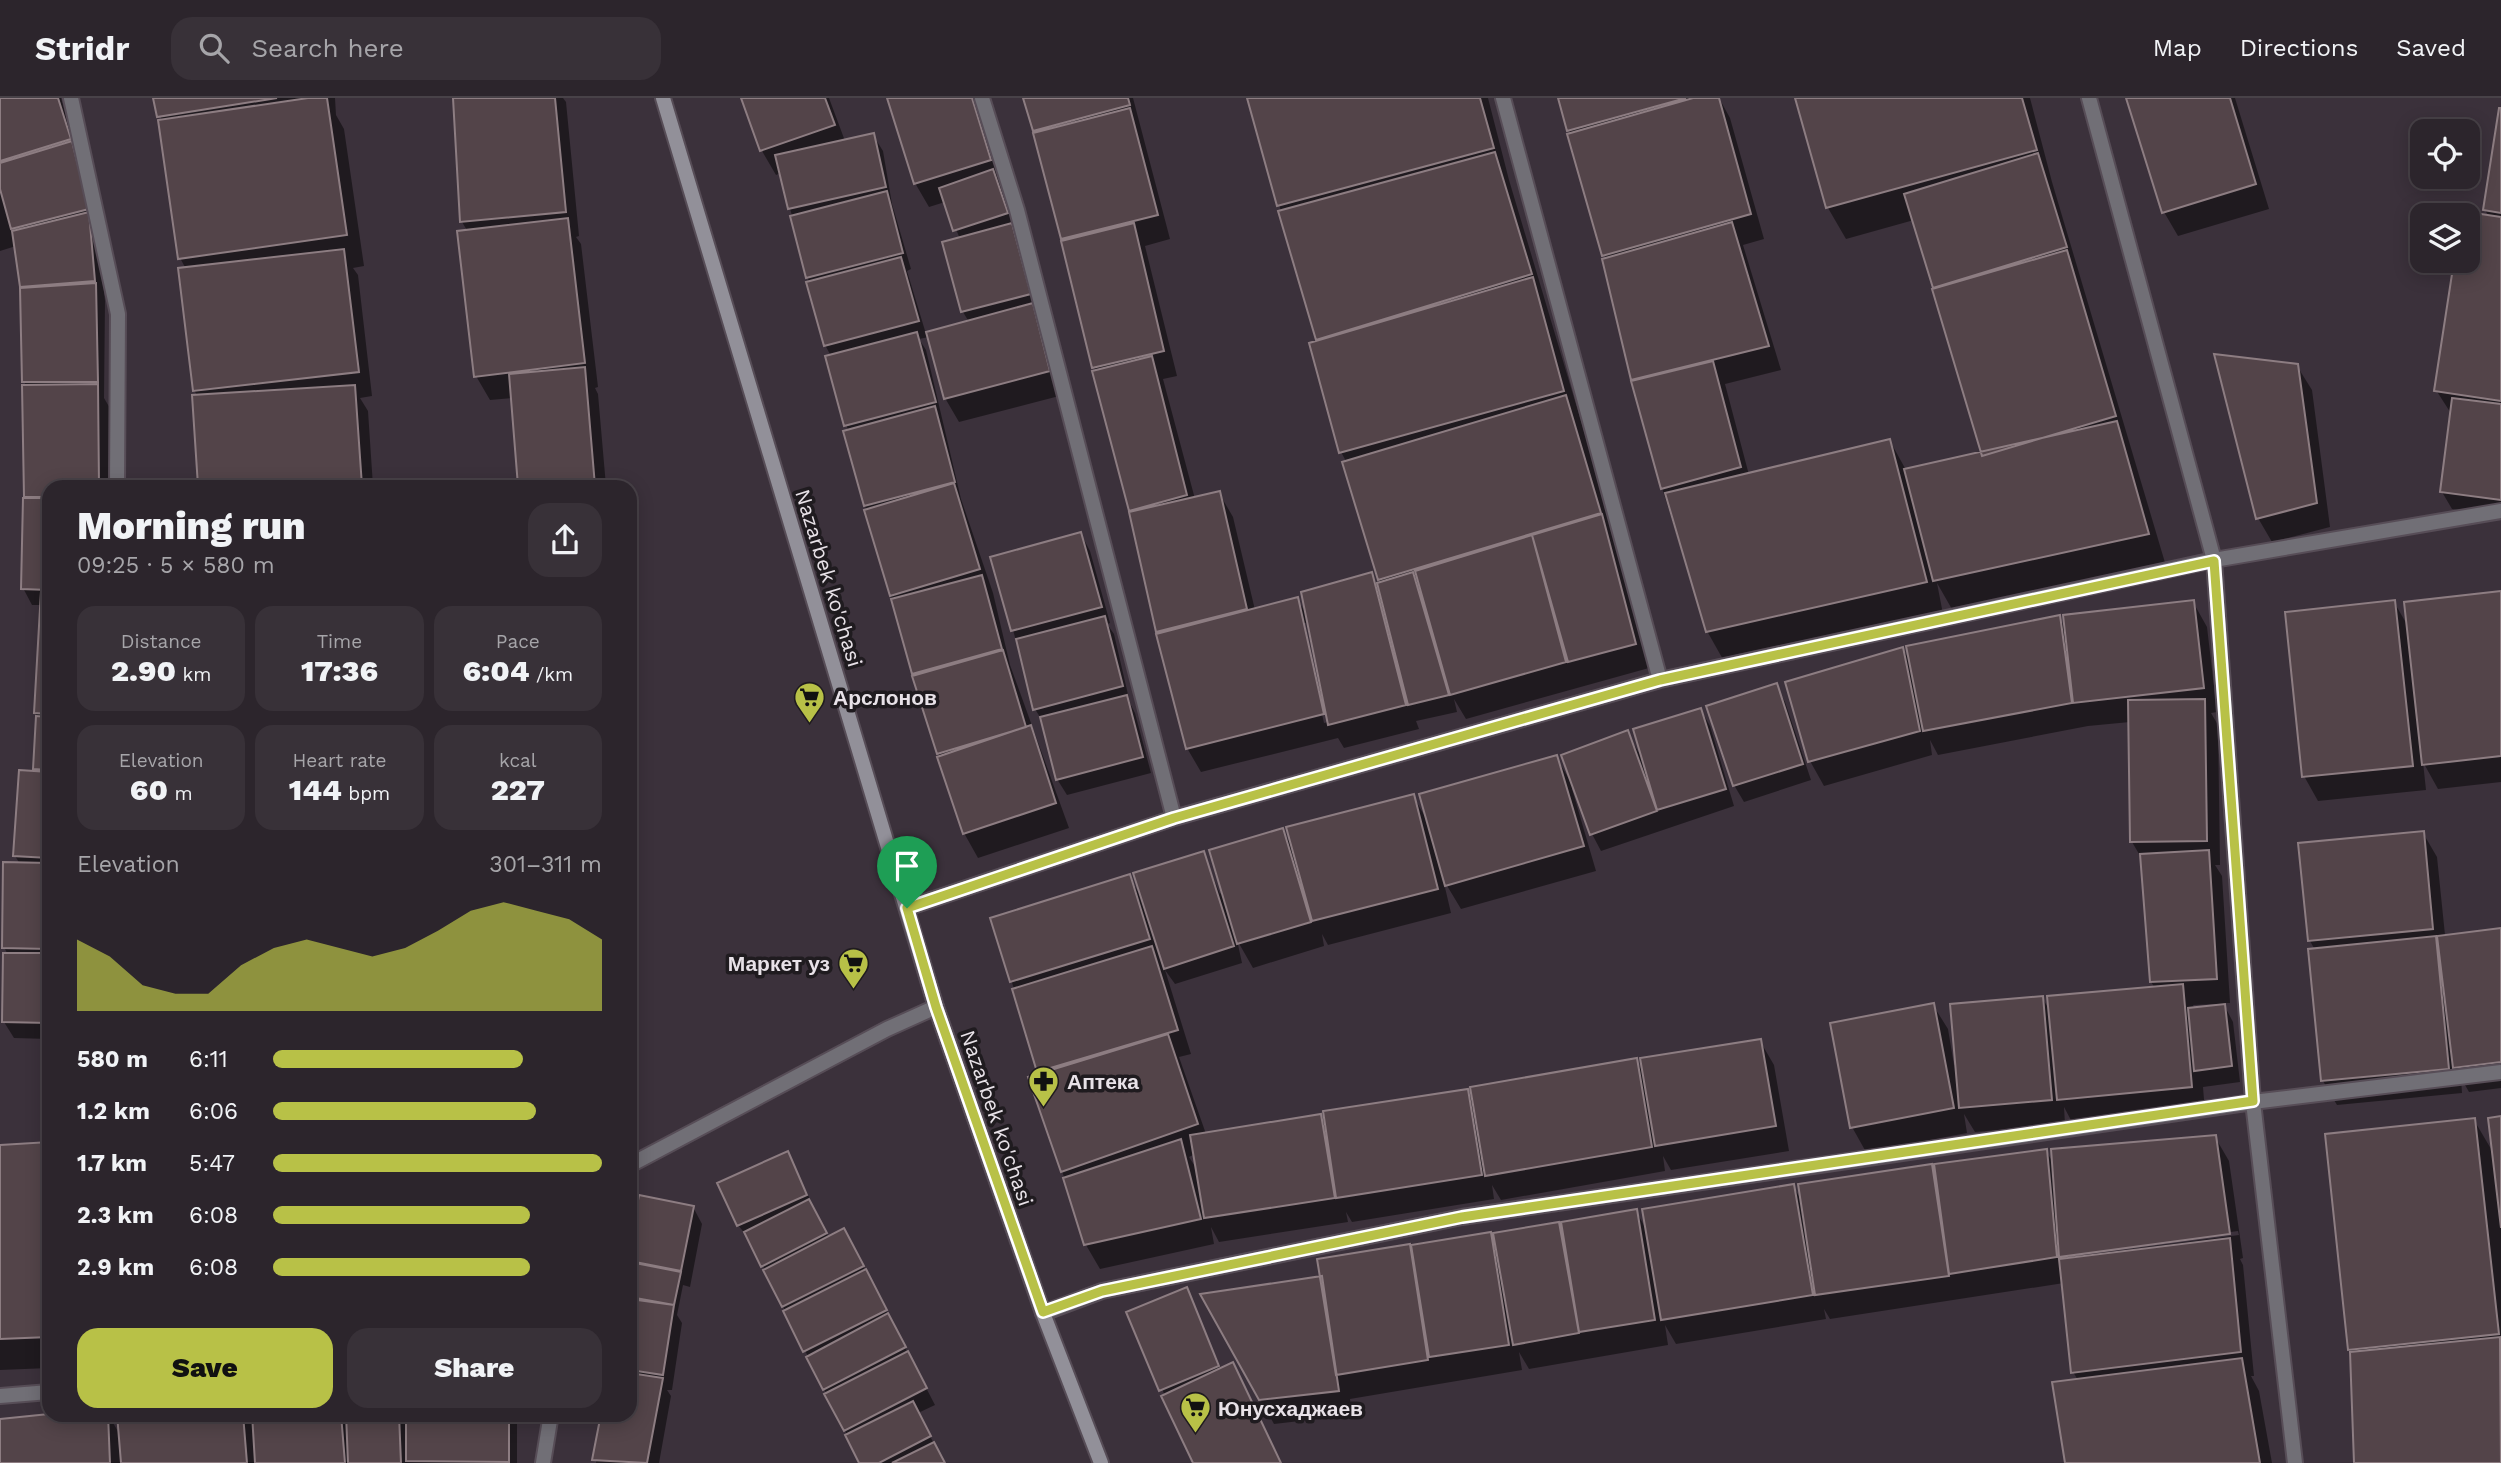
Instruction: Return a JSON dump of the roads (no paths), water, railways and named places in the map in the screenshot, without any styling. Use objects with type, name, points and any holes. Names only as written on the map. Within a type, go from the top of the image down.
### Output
[{"type":"main road","name":"Nazarbek ko'chasi","points":[[663,98],[936,1007],[1043,1312],[1101,1463]]},
{"type":"street","points":[[71,98],[118,314],[117,480]]},
{"type":"street","points":[[982,98],[1017,210],[1174,818]]},
{"type":"street","points":[[1503,98],[1660,680]]},
{"type":"street","points":[[2090,98],[2214,561],[2253,1101],[2295,1463]]},
{"type":"street","points":[[907,908],[1174,818],[1660,680],[2214,561],[2501,511]]},
{"type":"street","points":[[637,1161],[887,1029],[936,1007]]},
{"type":"street","points":[[1043,1312],[1102,1291],[1462,1217],[2253,1101],[2501,1072]]},
{"type":"street","points":[[0,1396],[42,1393]]},
{"type":"street","points":[[543,1463],[550,1422]]},
{"type":"place","name":"Арслонов","points":[[810,724]]},
{"type":"place","name":"Маркет уз","points":[[853,990]]},
{"type":"place","name":"Аптека","points":[[1044,1108]]},
{"type":"place","name":"Юнусхаджаев","points":[[1195,1435]]}]
